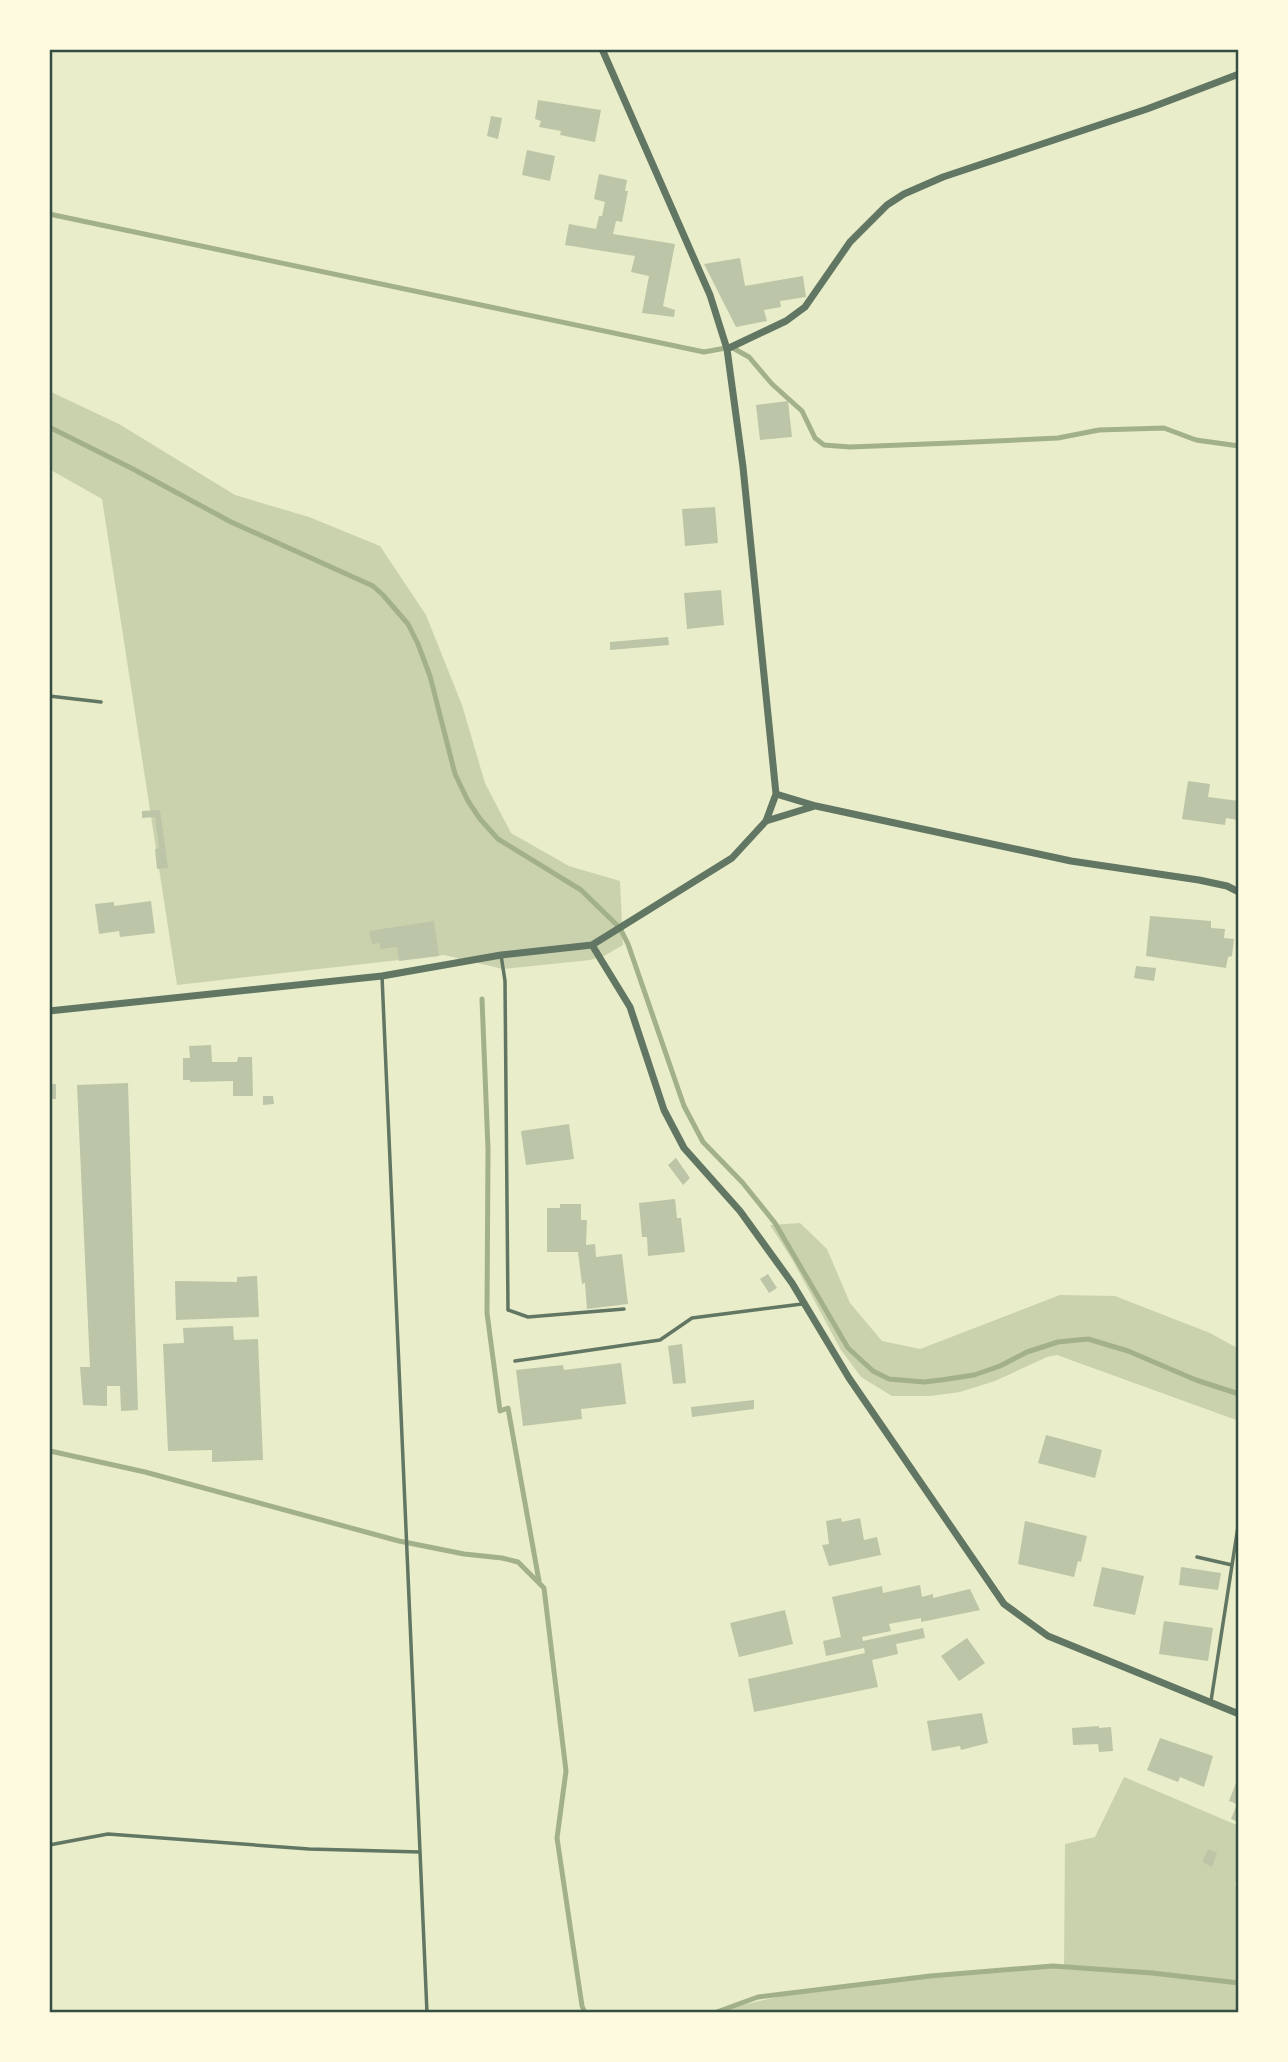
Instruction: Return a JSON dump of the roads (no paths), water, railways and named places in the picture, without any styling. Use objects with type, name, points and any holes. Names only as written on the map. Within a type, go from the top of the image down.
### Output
[{"type":"street","points":[[49,1012],[382,976],[501,956],[592,946],[732,858],[766,821],[776,794],[743,467],[727,349],[710,295],[602,49]]},
{"type":"street","points":[[727,349],[786,321],[805,307],[850,242],[887,205],[904,194],[943,177],[1147,109],[1239,74]]},
{"type":"street","points":[[776,794],[816,806],[1070,861],[1199,880],[1227,886],[1239,892]]},
{"type":"street","points":[[766,821],[816,806]]},
{"type":"street","points":[[592,946],[630,1007],[664,1110],[684,1148],[740,1211],[805,1304],[849,1378],[1004,1604],[1048,1636],[1239,1714]]},
{"type":"lane","points":[[49,696],[101,702]]},
{"type":"lane","points":[[501,956],[505,981],[508,1310],[528,1317],[624,1309]]},
{"type":"lane","points":[[382,976],[426,2013]]},
{"type":"lane","points":[[515,1361],[660,1340],[692,1318],[805,1304]]},
{"type":"lane","points":[[1211,1701],[1239,1520]]},
{"type":"lane","points":[[1198,1557],[1232,1565]]},
{"type":"lane","points":[[49,1845],[108,1834],[309,1849],[420,1852]]},
{"type":"waterway","points":[[49,214],[704,352],[731,347],[749,357],[772,384],[802,411],[815,438],[824,445],[850,447],[1058,438],[1099,430],[1164,428],[1196,440],[1239,446]]},
{"type":"waterway","points":[[49,427],[231,522],[373,586],[383,595],[408,624],[418,644],[430,676],[455,774],[468,801],[498,839],[581,890],[620,928],[628,944],[684,1106],[703,1142],[742,1182],[775,1223],[848,1348],[873,1371],[889,1379],[924,1382],[941,1380],[974,1375],[1058,1342],[1088,1339],[1128,1351],[1196,1380],[1239,1394]]},
{"type":"waterway","points":[[482,999],[488,1149],[487,1313],[500,1411],[508,1408],[539,1581]]},
{"type":"waterway","points":[[49,1302],[49,1461]]},
{"type":"waterway","points":[[50,1451],[145,1472],[399,1541],[518,1562],[544,1588],[566,1771],[557,1838],[585,2013]]},
{"type":"waterway","points":[[714,2013],[758,1997],[930,1976],[1053,1966],[1239,1983]]}]
